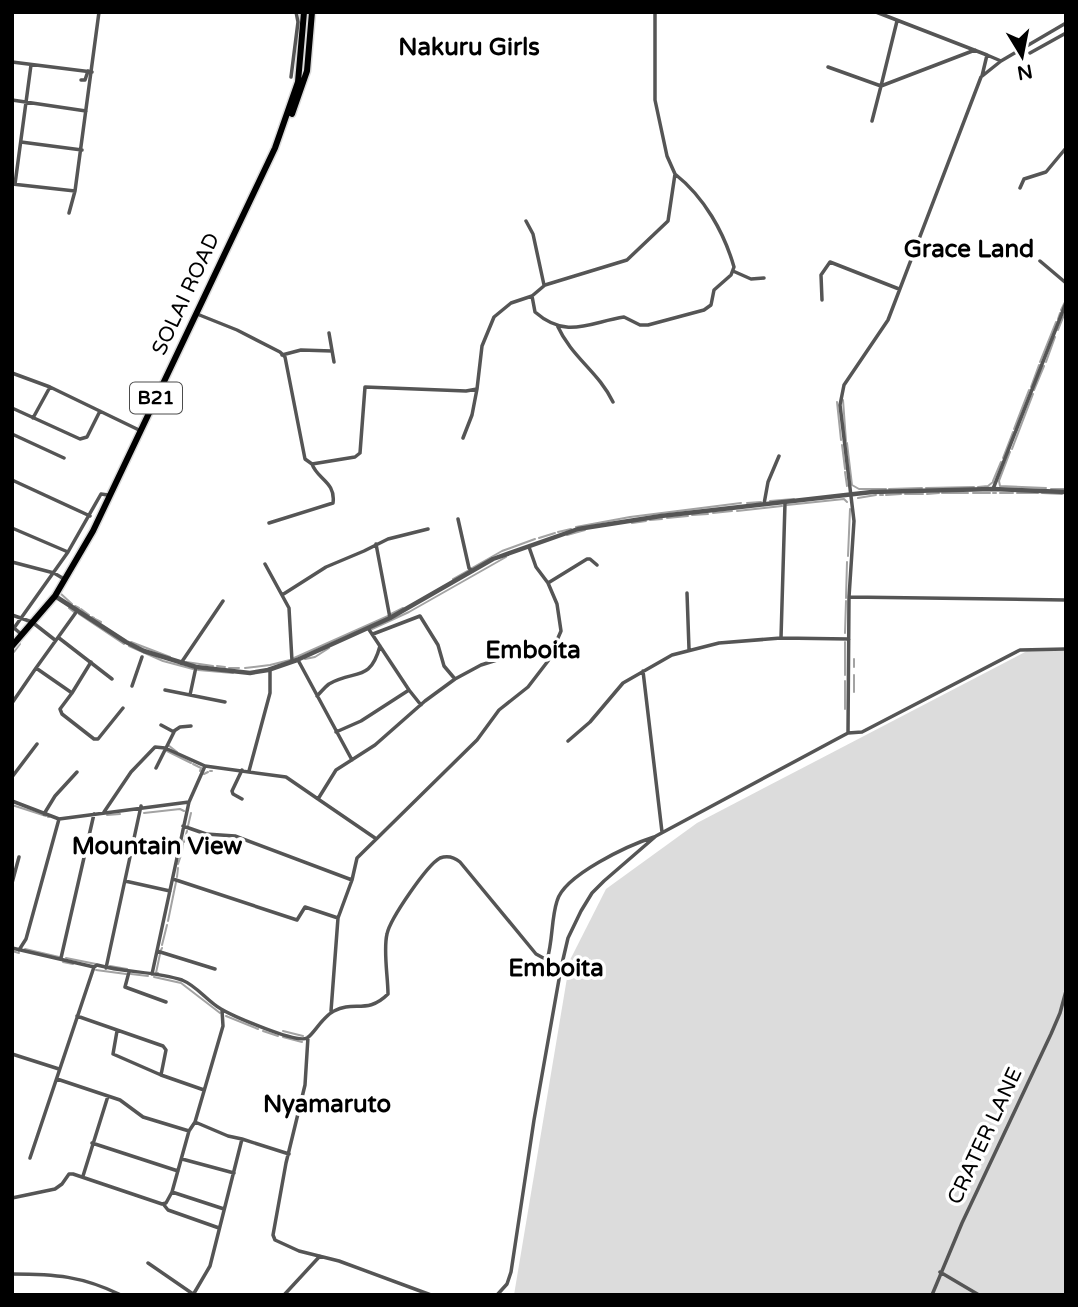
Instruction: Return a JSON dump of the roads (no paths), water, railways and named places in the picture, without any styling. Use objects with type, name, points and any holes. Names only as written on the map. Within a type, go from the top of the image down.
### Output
[{"type":"highway","name":"SOLAI ROAD","points":[[12,646],[55,596],[93,531],[279,138],[298,82],[304,12]]},
{"type":"highway","name":"B21","points":[[279,138],[295,108],[307,71],[312,12]]},
{"type":"street","points":[[69,214],[82,150],[99,12]]},
{"type":"street","points":[[291,77],[298,22],[296,12]]},
{"type":"street","points":[[655,12],[655,100],[667,156],[675,174],[688,184],[715,222],[727,247],[733,271]]},
{"type":"street","points":[[876,12],[1001,61]]},
{"type":"street","points":[[872,121],[897,21]]},
{"type":"street","points":[[982,77],[1001,61],[1066,23]]},
{"type":"street","points":[[1030,53],[1066,33]]},
{"type":"street","points":[[828,67],[881,86],[975,50]]},
{"type":"street","points":[[848,733],[849,597],[854,521],[840,394],[888,320],[982,77],[987,55]]},
{"type":"street","points":[[12,62],[90,72]]},
{"type":"street","points":[[31,65],[22,142],[13,184],[75,191]]},
{"type":"street","points":[[81,80],[85,80],[90,72]]},
{"type":"street","points":[[12,100],[87,111]]},
{"type":"street","points":[[22,142],[82,150]]},
{"type":"street","points":[[1020,188],[1024,179],[1046,172],[1066,148]]},
{"type":"street","points":[[463,438],[472,415],[482,346],[491,321],[511,303],[531,296],[544,285],[630,258],[668,221],[675,174]]},
{"type":"street","points":[[526,221],[533,234],[544,285]]},
{"type":"street","points":[[1040,261],[1066,283]]},
{"type":"street","points":[[822,300],[821,275],[831,262],[899,289]]},
{"type":"street","points":[[733,271],[751,279],[764,278]]},
{"type":"street","points":[[531,296],[535,312],[557,325],[592,326],[624,317],[640,325],[648,325],[704,310],[711,305],[714,290],[733,271]]},
{"type":"street","points":[[993,489],[1066,303]]},
{"type":"street","points":[[195,314],[237,330],[282,355],[287,362],[305,459],[323,477],[334,497],[333,503],[269,523]]},
{"type":"street","points":[[557,325],[574,354],[598,376],[613,402]]},
{"type":"street","points":[[328,333],[334,362]]},
{"type":"street","points":[[282,355],[301,350],[332,351]]},
{"type":"street","points":[[12,373],[50,387],[141,431]]},
{"type":"street","points":[[33,418],[50,387]]},
{"type":"street","points":[[312,464],[355,457],[360,453],[365,387],[466,391],[477,389]]},
{"type":"street","points":[[12,408],[83,439],[87,437],[100,411]]},
{"type":"street","points":[[12,434],[64,458]]},
{"type":"street","points":[[764,506],[768,482],[779,456]]},
{"type":"street","points":[[12,480],[90,517]]},
{"type":"street","points":[[55,596],[126,642],[181,664],[250,673],[295,660],[390,618],[493,559],[586,527],[850,494],[993,489],[1066,492]]},
{"type":"street","points":[[22,634],[13,629],[68,552],[102,494],[110,496]]},
{"type":"street","points":[[781,638],[785,503]]},
{"type":"street","points":[[458,519],[468,568],[472,571]]},
{"type":"street","points":[[12,528],[68,552]]},
{"type":"street","points":[[282,595],[326,567],[376,544],[428,529]]},
{"type":"street","points":[[376,544],[390,618]]},
{"type":"street","points":[[331,1012],[338,918],[357,858],[477,740],[499,710],[528,687],[548,661],[561,631],[557,604],[528,545]]},
{"type":"street","points":[[548,583],[587,559],[597,565]]},
{"type":"street","points":[[12,562],[54,573],[64,579]]},
{"type":"street","points":[[265,564],[289,608],[295,660],[352,760]]},
{"type":"street","points":[[687,593],[689,649]]},
{"type":"street","points":[[849,597],[1066,600]]},
{"type":"street","points":[[181,664],[223,601]]},
{"type":"street","points":[[12,703],[77,611]]},
{"type":"street","points":[[12,615],[32,622],[113,679]]},
{"type":"street","points":[[373,634],[420,616],[438,645],[444,666],[455,680]]},
{"type":"street","points":[[368,628],[421,705]]},
{"type":"street","points":[[568,741],[590,722],[623,682],[656,662],[689,649],[719,643],[781,638],[849,639]]},
{"type":"street","points":[[318,799],[336,770],[375,745],[455,680],[481,665],[545,645],[553,645]]},
{"type":"street","points":[[317,696],[330,684],[364,672],[374,665],[380,646]]},
{"type":"street","points":[[547,960],[552,944],[556,901],[561,891],[598,864],[662,833],[848,733],[862,732],[1020,650],[1066,649]]},
{"type":"street","points":[[132,686],[142,657]]},
{"type":"street","points":[[91,662],[60,709],[61,712],[94,739],[98,739],[123,708]]},
{"type":"street","points":[[190,695],[196,667]]},
{"type":"street","points":[[36,668],[72,693]]},
{"type":"street","points":[[249,771],[270,693],[270,669]]},
{"type":"street","points":[[643,671],[662,833]]},
{"type":"street","points":[[165,690],[225,702]]},
{"type":"street","points":[[337,732],[361,721],[409,690]]},
{"type":"street","points":[[161,725],[174,732]]},
{"type":"street","points":[[156,768],[174,732],[180,727],[191,726]]},
{"type":"street","points":[[12,777],[37,744]]},
{"type":"street","points":[[104,812],[131,772],[155,747],[164,748],[205,766],[286,777],[375,838]]},
{"type":"street","points":[[152,974],[189,802],[205,766]]},
{"type":"street","points":[[242,770],[232,793],[242,799]]},
{"type":"street","points":[[44,814],[62,786],[77,772]]},
{"type":"street","points":[[12,802],[59,819],[141,806],[189,802]]},
{"type":"street","points":[[107,968],[141,806]]},
{"type":"street","points":[[61,959],[94,814]]},
{"type":"street","points":[[19,950],[26,939],[59,819]]},
{"type":"street","points":[[183,826],[206,834],[235,835],[352,880]]},
{"type":"street","points":[[497,1295],[507,1284],[511,1272],[534,1119],[568,938],[592,893],[656,836]]},
{"type":"street","points":[[431,1295],[339,1261],[281,1245],[275,1240],[289,1154],[305,1085],[308,1037],[331,1012],[378,1005],[388,995],[387,933],[408,897],[432,865],[443,857],[449,856],[460,862],[536,954],[561,968]]},
{"type":"street","points":[[12,883],[19,857]]},
{"type":"street","points":[[173,879],[297,920],[305,906],[338,918]]},
{"type":"street","points":[[125,881],[170,891]]},
{"type":"street","points":[[12,948],[94,967],[97,965],[152,974],[190,984],[222,1010],[280,1034],[308,1037]]},
{"type":"street","points":[[157,951],[215,969]]},
{"type":"street","points":[[30,1158],[94,967]]},
{"type":"street","points":[[129,972],[125,987],[166,1002]]},
{"type":"street","name":"CRATER LANE","points":[[932,1295],[940,1272],[1051,1034],[1066,990]]},
{"type":"street","points":[[164,1204],[172,1192],[189,1131],[195,1122],[223,1026],[222,1010]]},
{"type":"street","points":[[77,1016],[163,1046],[166,1050],[161,1075]]},
{"type":"street","points":[[117,1031],[113,1054],[204,1090]]},
{"type":"street","points":[[12,1054],[59,1069]]},
{"type":"street","points":[[57,1079],[120,1100],[144,1117],[189,1131]]},
{"type":"street","points":[[83,1176],[108,1096]]},
{"type":"street","points":[[195,1122],[228,1136],[289,1154]]},
{"type":"street","points":[[148,1263],[193,1295],[210,1266],[242,1139]]},
{"type":"street","points":[[92,1143],[178,1171]]},
{"type":"street","points":[[182,1159],[234,1173]]},
{"type":"street","points":[[12,1198],[55,1189],[69,1174],[83,1176],[164,1204],[168,1210],[219,1228]]},
{"type":"street","points":[[172,1192],[224,1209]]},
{"type":"street","points":[[284,1295],[320,1256]]},
{"type":"street","points":[[940,1272],[979,1295]]},
{"type":"street","points":[[12,1274],[59,1274],[121,1295]]},
{"type":"waterway","points":[[1061,310],[1066,300]]},
{"type":"waterway","points":[[1058,330],[1066,310]]},
{"type":"waterway","points":[[1058,319],[1060,313]]},
{"type":"waterway","points":[[1040,362],[1056,322]]},
{"type":"waterway","points":[[1046,362],[1055,337]]},
{"type":"waterway","points":[[1031,387],[1039,365]]},
{"type":"waterway","points":[[1034,390],[1044,366]]},
{"type":"waterway","points":[[1014,429],[1029,390]]},
{"type":"waterway","points":[[1012,449],[1033,394]]},
{"type":"waterway","points":[[843,400],[846,441]]},
{"type":"waterway","points":[[837,402],[841,440]]},
{"type":"waterway","points":[[1003,458],[1013,432]]},
{"type":"waterway","points":[[847,443],[852,485],[859,489],[886,489]]},
{"type":"waterway","points":[[842,445],[845,469]]},
{"type":"waterway","points":[[1010,452],[999,481],[1000,486],[1046,488]]},
{"type":"waterway","points":[[993,481],[1001,462]]},
{"type":"waterway","points":[[845,472],[847,486]]},
{"type":"waterway","points":[[978,487],[988,486],[993,482]]},
{"type":"waterway","points":[[926,488],[974,487]]},
{"type":"waterway","points":[[889,489],[922,488]]},
{"type":"waterway","points":[[1051,489],[1066,489]]},
{"type":"waterway","points":[[927,494],[939,493]]},
{"type":"waterway","points":[[942,493],[968,493]]},
{"type":"waterway","points":[[973,493],[990,493]]},
{"type":"waterway","points":[[1000,493],[1013,493]]},
{"type":"waterway","points":[[1017,493],[1038,493]]},
{"type":"waterway","points":[[1042,493],[1062,494]]},
{"type":"waterway","points":[[886,495],[901,494]]},
{"type":"waterway","points":[[905,494],[923,494]]},
{"type":"waterway","points":[[858,498],[876,495]]},
{"type":"waterway","points":[[770,501],[794,499]]},
{"type":"waterway","points":[[787,505],[844,499],[847,502]]},
{"type":"waterway","points":[[747,503],[761,502]]},
{"type":"waterway","points":[[576,527],[630,517],[741,503]]},
{"type":"waterway","points":[[737,511],[782,506]]},
{"type":"waterway","points":[[848,556],[850,509]]},
{"type":"waterway","points":[[713,513],[732,511]]},
{"type":"waterway","points":[[692,515],[708,514]]},
{"type":"waterway","points":[[667,518],[688,516]]},
{"type":"waterway","points":[[650,520],[662,519]]},
{"type":"waterway","points":[[632,523],[646,521]]},
{"type":"waterway","points":[[558,532],[571,529]]},
{"type":"waterway","points":[[567,535],[585,530]]},
{"type":"waterway","points":[[539,538],[555,533]]},
{"type":"waterway","points":[[472,568],[502,551],[535,539]]},
{"type":"waterway","points":[[372,629],[409,612],[506,557]]},
{"type":"waterway","points":[[846,598],[847,562]]},
{"type":"waterway","points":[[453,579],[469,570]]},
{"type":"waterway","points":[[60,593],[72,604]]},
{"type":"waterway","points":[[845,633],[846,601]]},
{"type":"waterway","points":[[75,606],[79,608]]},
{"type":"waterway","points":[[69,608],[74,612]]},
{"type":"waterway","points":[[391,614],[403,608]]},
{"type":"waterway","points":[[81,609],[89,615]]},
{"type":"waterway","points":[[79,614],[124,644]]},
{"type":"waterway","points":[[294,658],[388,616]]},
{"type":"waterway","points":[[95,619],[101,622]]},
{"type":"waterway","points":[[131,642],[170,657]]},
{"type":"waterway","points":[[845,642],[845,675]]},
{"type":"waterway","points":[[14,652],[20,644]]},
{"type":"waterway","points":[[129,646],[163,661],[193,669]]},
{"type":"waterway","points":[[305,659],[315,657],[329,648]]},
{"type":"waterway","points":[[854,659],[854,667]]},
{"type":"waterway","points":[[245,668],[290,660]]},
{"type":"waterway","points":[[186,662],[213,666]]},
{"type":"waterway","points":[[217,666],[225,667]]},
{"type":"waterway","points":[[229,668],[239,668]]},
{"type":"waterway","points":[[198,670],[233,673]]},
{"type":"waterway","points":[[854,675],[854,692]]},
{"type":"waterway","points":[[845,681],[845,709]]},
{"type":"waterway","points":[[168,745],[177,752]]},
{"type":"waterway","points":[[167,751],[191,763]]},
{"type":"waterway","points":[[193,764],[201,768],[200,771]]},
{"type":"waterway","points":[[204,774],[208,772]]},
{"type":"waterway","points":[[12,805],[46,816]]},
{"type":"waterway","points":[[144,813],[180,809],[184,811]]},
{"type":"waterway","points":[[188,826],[191,813]]},
{"type":"waterway","points":[[107,815],[120,814]]},
{"type":"waterway","points":[[184,842],[187,831]]},
{"type":"waterway","points":[[182,851],[183,844]]},
{"type":"waterway","points":[[178,864],[181,855]]},
{"type":"waterway","points":[[177,877],[178,868]]},
{"type":"waterway","points":[[168,921],[176,882]]},
{"type":"waterway","points":[[162,945],[167,925]]},
{"type":"waterway","points":[[25,949],[59,957]]},
{"type":"waterway","points":[[12,951],[19,953]]},
{"type":"waterway","points":[[158,973],[160,954]]},
{"type":"waterway","points":[[66,958],[96,964]]},
{"type":"waterway","points":[[63,962],[73,964]]},
{"type":"waterway","points":[[110,966],[127,969]]},
{"type":"waterway","points":[[96,970],[126,974]]},
{"type":"waterway","points":[[131,974],[148,976]]},
{"type":"waterway","points":[[154,977],[181,983],[220,1013]]},
{"type":"waterway","points":[[226,1016],[258,1029]]},
{"type":"waterway","points":[[263,1031],[278,1036]]},
{"type":"waterway","points":[[283,1031],[303,1036]]},
{"type":"waterway","points":[[283,1037],[302,1042]]},
{"type":"district","name":"Nakuru Girls","points":[[469,47]]},
{"type":"district","name":"Grace Land","points":[[969,249]]},
{"type":"district","name":"Emboita","points":[[533,650]]},
{"type":"district","name":"Mountain View","points":[[157,846]]},
{"type":"district","name":"Emboita","points":[[556,968]]},
{"type":"district","name":"Nyamaruto","points":[[327,1104]]}]
